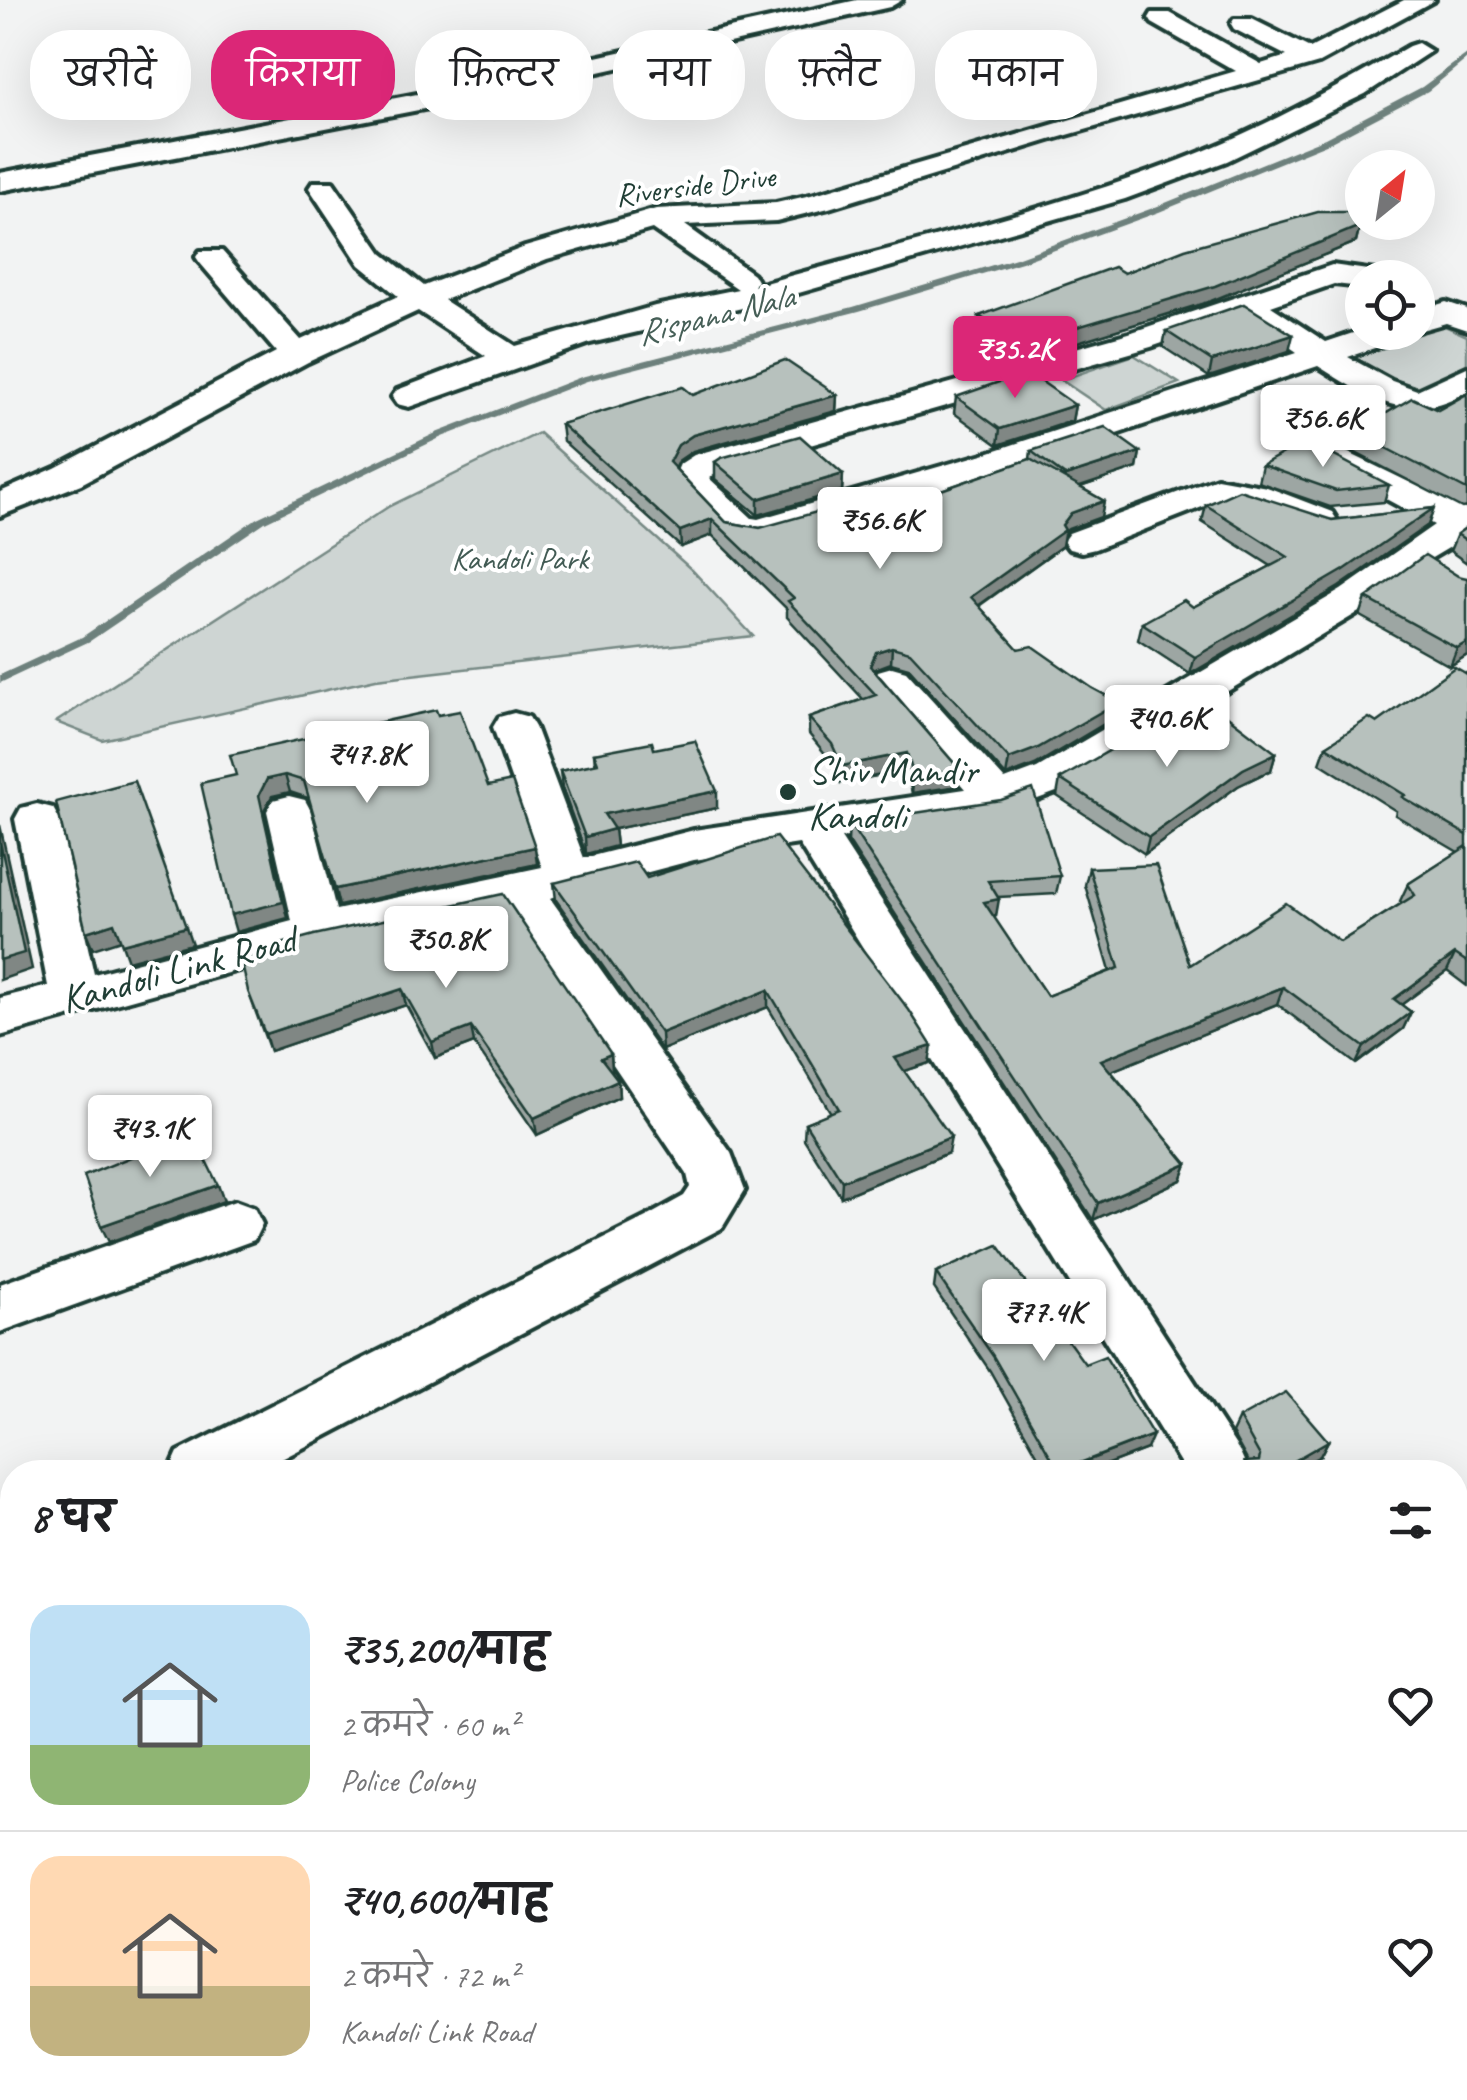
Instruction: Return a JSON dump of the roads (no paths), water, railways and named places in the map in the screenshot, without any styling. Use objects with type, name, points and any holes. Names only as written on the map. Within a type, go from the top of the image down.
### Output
[{"type":"street","points":[[0,182],[491,88],[890,0]]},
{"type":"street","name":"Riverside Drive","points":[[0,504],[68,476],[296,355],[420,298],[536,253],[656,218],[776,212],[865,187],[1310,58],[1423,0]]},
{"type":"street","points":[[1161,18],[1257,72]]},
{"type":"street","points":[[1243,24],[1310,58]]},
{"type":"street","points":[[409,397],[511,358],[666,312],[753,296],[945,238],[1115,193],[1217,155],[1356,88],[1418,51]]},
{"type":"street","points":[[865,187],[945,238]]},
{"type":"street","points":[[323,188],[370,259],[420,298],[511,358]]},
{"type":"street","points":[[656,218],[742,281]]},
{"type":"street","points":[[210,257],[296,355]]},
{"type":"street","points":[[1345,276],[1332,274],[1140,340],[707,464],[693,472],[690,480],[740,527],[768,528],[1003,460],[1345,349]]},
{"type":"street","points":[[1248,304],[1326,356],[1410,399],[1429,397],[1467,377]]},
{"type":"street","points":[[1140,340],[1216,392]]},
{"type":"street","points":[[927,403],[1003,460]]},
{"type":"street","points":[[810,437],[876,498]]},
{"type":"street","points":[[1326,453],[1453,518]]},
{"type":"street","points":[[1082,541],[1218,489],[1254,495],[1326,522],[1453,518]]},
{"type":"street","name":"Kandoli Link Road","points":[[0,1017],[318,931],[516,886],[569,878],[694,845],[998,799],[1052,778],[1355,598],[1434,562],[1453,518]]},
{"type":"street","points":[[892,680],[998,799]]},
{"type":"street","points":[[514,727],[569,878]]},
{"type":"street","points":[[289,811],[318,931]]},
{"type":"street","points":[[37,819],[74,994]]},
{"type":"street","points":[[811,827],[1211,1460]]},
{"type":"street","points":[[222,1460],[665,1233],[703,1212],[718,1190],[712,1168],[516,886]]},
{"type":"street","points":[[0,1308],[235,1224]]},
{"type":"waterway","name":"Rispana Nala","points":[[0,679],[86,639],[261,520],[439,435],[584,379],[856,309],[1019,260],[1156,210],[1328,140],[1425,89],[1467,56]]},
{"type":"place","name":"Shiv Mandir Kandoli","points":[[788,792]]},
{"type":"park label","name":"Kandoli Park","points":[[520,558]]}]
